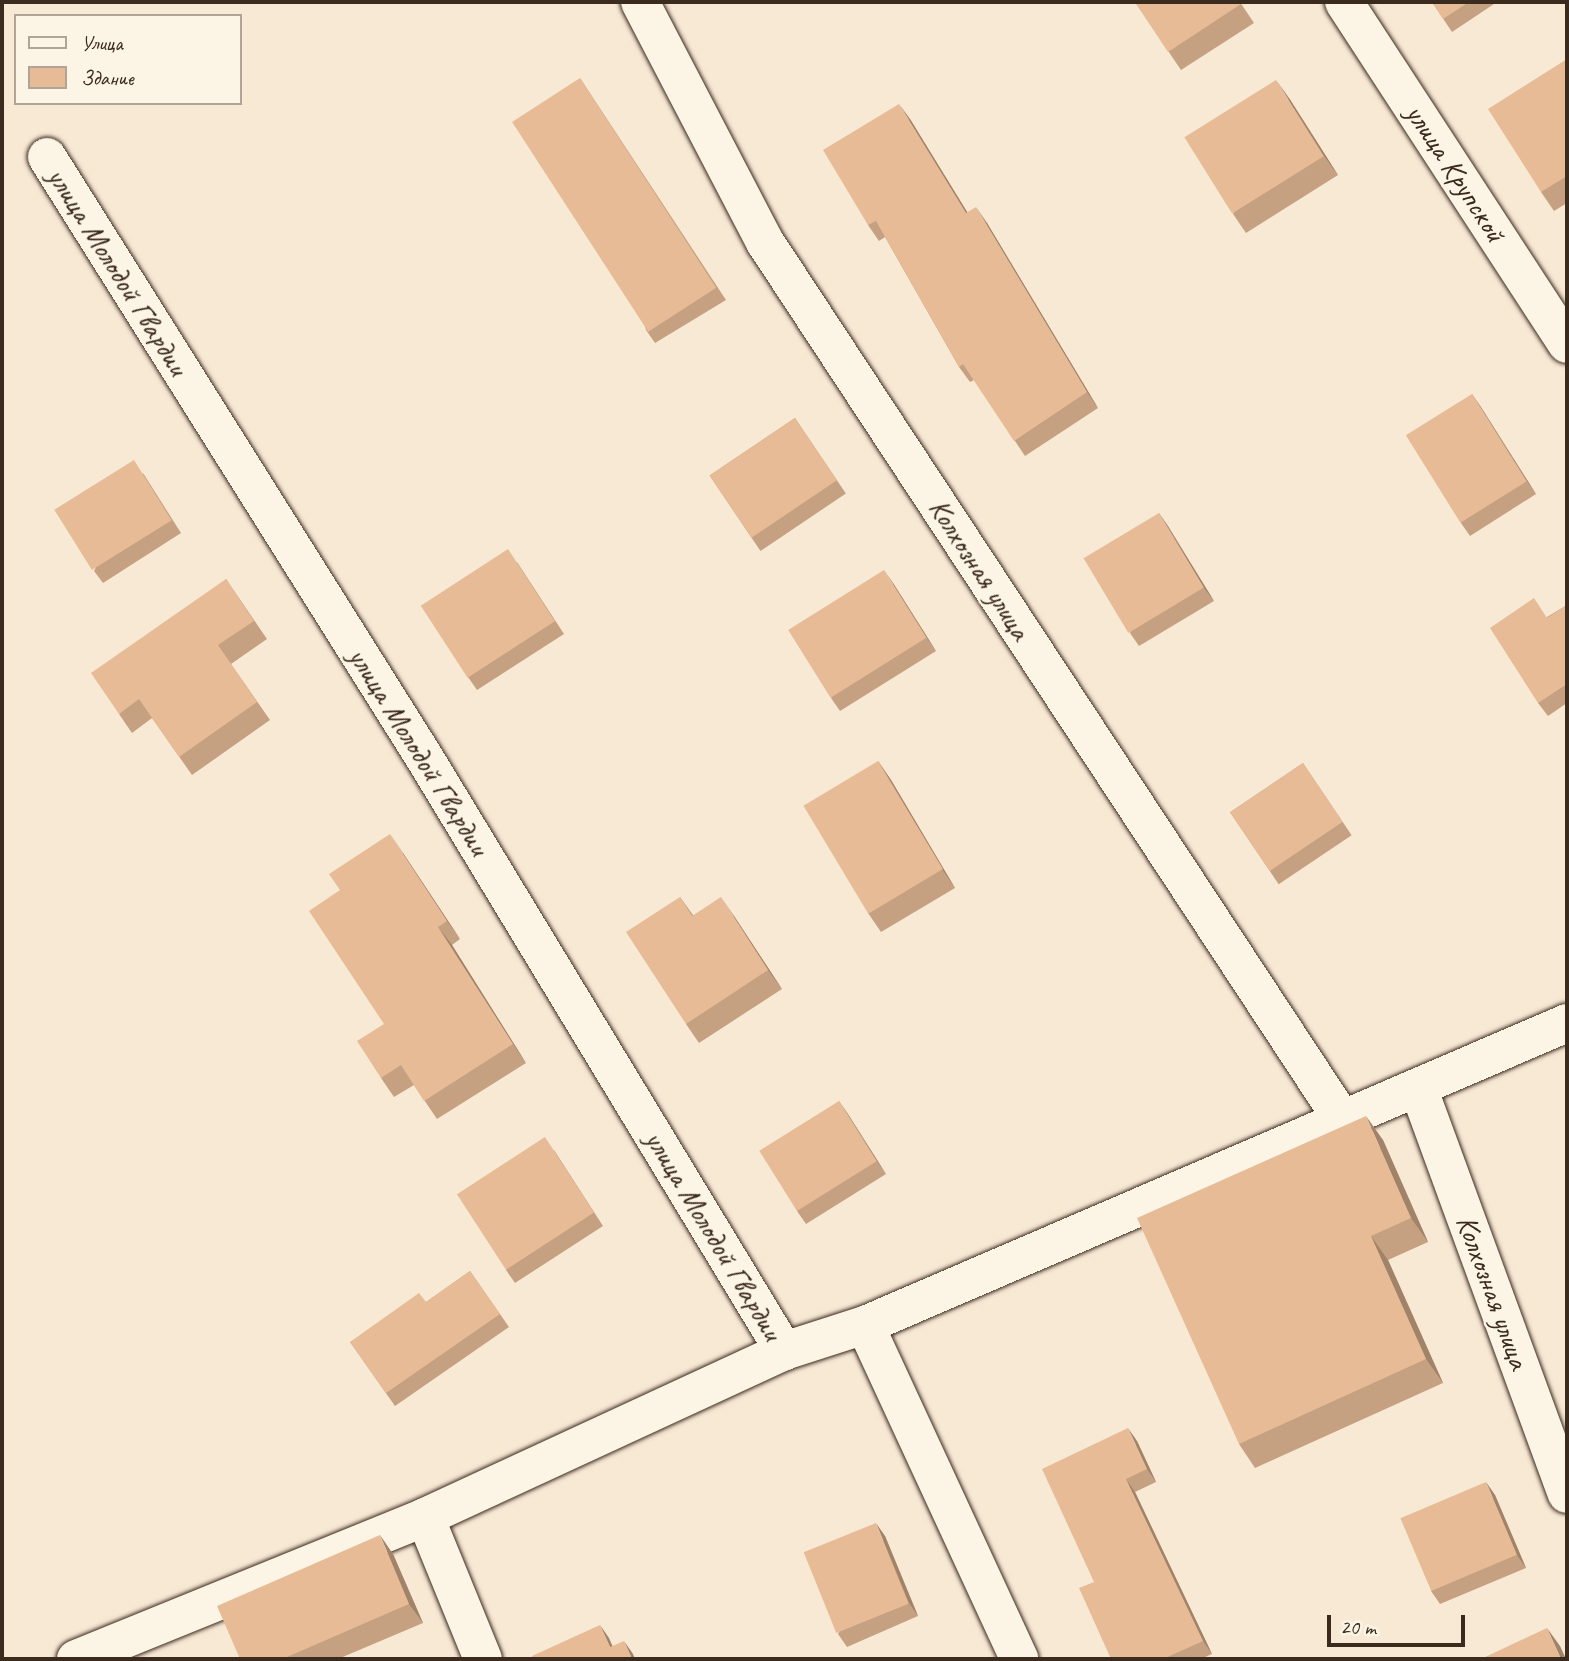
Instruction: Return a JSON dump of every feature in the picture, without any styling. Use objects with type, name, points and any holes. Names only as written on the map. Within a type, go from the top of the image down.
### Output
[{"type":"street","name":"Колхозная улица","points":[[640,2],[765,242],[1344,1122]]},
{"type":"street","name":"улица Крупской","points":[[1344,2],[1567,344]]},
{"type":"street","name":"улица Молодой Гвардии","points":[[47,157],[416,745],[784,1351]]},
{"type":"street","points":[[76,1659],[425,1517],[784,1351],[865,1325],[1419,1090],[1567,1023]]},
{"type":"street","name":"Колхозная улица","points":[[1419,1090],[1567,1494]]},
{"type":"street","points":[[865,1325],[1019,1659]]},
{"type":"street","points":[[425,1517],[483,1659]]},
{"type":"building","points":[[1135,2],[1239,2],[1241,4],[1168,52]]},
{"type":"building","points":[[1432,2],[1469,2],[1443,19]]},
{"type":"building","points":[[1567,59],[1567,176],[1541,192],[1488,109]]},
{"type":"building","points":[[580,78],[716,288],[648,332],[512,122]]},
{"type":"building","points":[[1276,80],[1324,156],[1232,214],[1184,137]]},
{"type":"building","points":[[899,104],[966,213],[976,207],[1087,392],[1014,441],[963,364],[959,367],[876,221],[868,225],[823,150]]},
{"type":"building","points":[[1472,394],[1527,481],[1460,523],[1406,435]]},
{"type":"building","points":[[795,418],[837,480],[752,538],[710,476]]},
{"type":"building","points":[[134,460],[172,520],[92,570],[54,510]]},
{"type":"building","points":[[1159,513],[1204,588],[1128,633],[1084,558]]},
{"type":"building","points":[[508,549],[555,621],[468,678],[421,606]]},
{"type":"building","points":[[884,570],[926,638],[831,698],[788,630]]},
{"type":"building","points":[[226,579],[254,621],[218,645],[257,702],[179,757],[139,699],[119,714],[91,673]]},
{"type":"building","points":[[1534,598],[1547,618],[1567,605],[1567,684],[1538,703],[1490,628]]},
{"type":"building","points":[[878,761],[943,869],[868,914],[803,806]]},
{"type":"building","points":[[1303,763],[1343,822],[1270,871],[1230,812]]},
{"type":"building","points":[[390,834],[447,921],[438,927],[513,1044],[424,1101],[401,1065],[381,1078],[357,1041],[384,1024],[309,911],[340,890],[329,874]]},
{"type":"building","points":[[680,897],[692,916],[721,897],[768,970],[686,1024],[626,932]]},
{"type":"building","points":[[839,1101],[877,1161],[797,1211],[759,1151]]},
{"type":"building","points":[[1366,1116],[1411,1218],[1371,1236],[1426,1359],[1239,1444],[1137,1218]]},
{"type":"building","points":[[545,1137],[594,1212],[506,1270],[457,1194]]},
{"type":"building","points":[[470,1271],[500,1314],[386,1393],[350,1342],[419,1293],[426,1302]]},
{"type":"building","points":[[1128,1428],[1147,1469],[1126,1479],[1203,1641],[1163,1659],[1111,1659],[1079,1588],[1094,1582],[1042,1469]]},
{"type":"building","points":[[1486,1482],[1517,1555],[1431,1591],[1400,1518]]},
{"type":"building","points":[[876,1523],[909,1604],[836,1633],[804,1552]]},
{"type":"building","points":[[380,1535],[409,1604],[287,1657],[288,1659],[240,1659],[217,1606]]},
{"type":"building","points":[[600,1625],[610,1647],[624,1641],[632,1659],[533,1659],[532,1656]]},
{"type":"building","points":[[1547,1628],[1561,1659],[1481,1659]]}]
